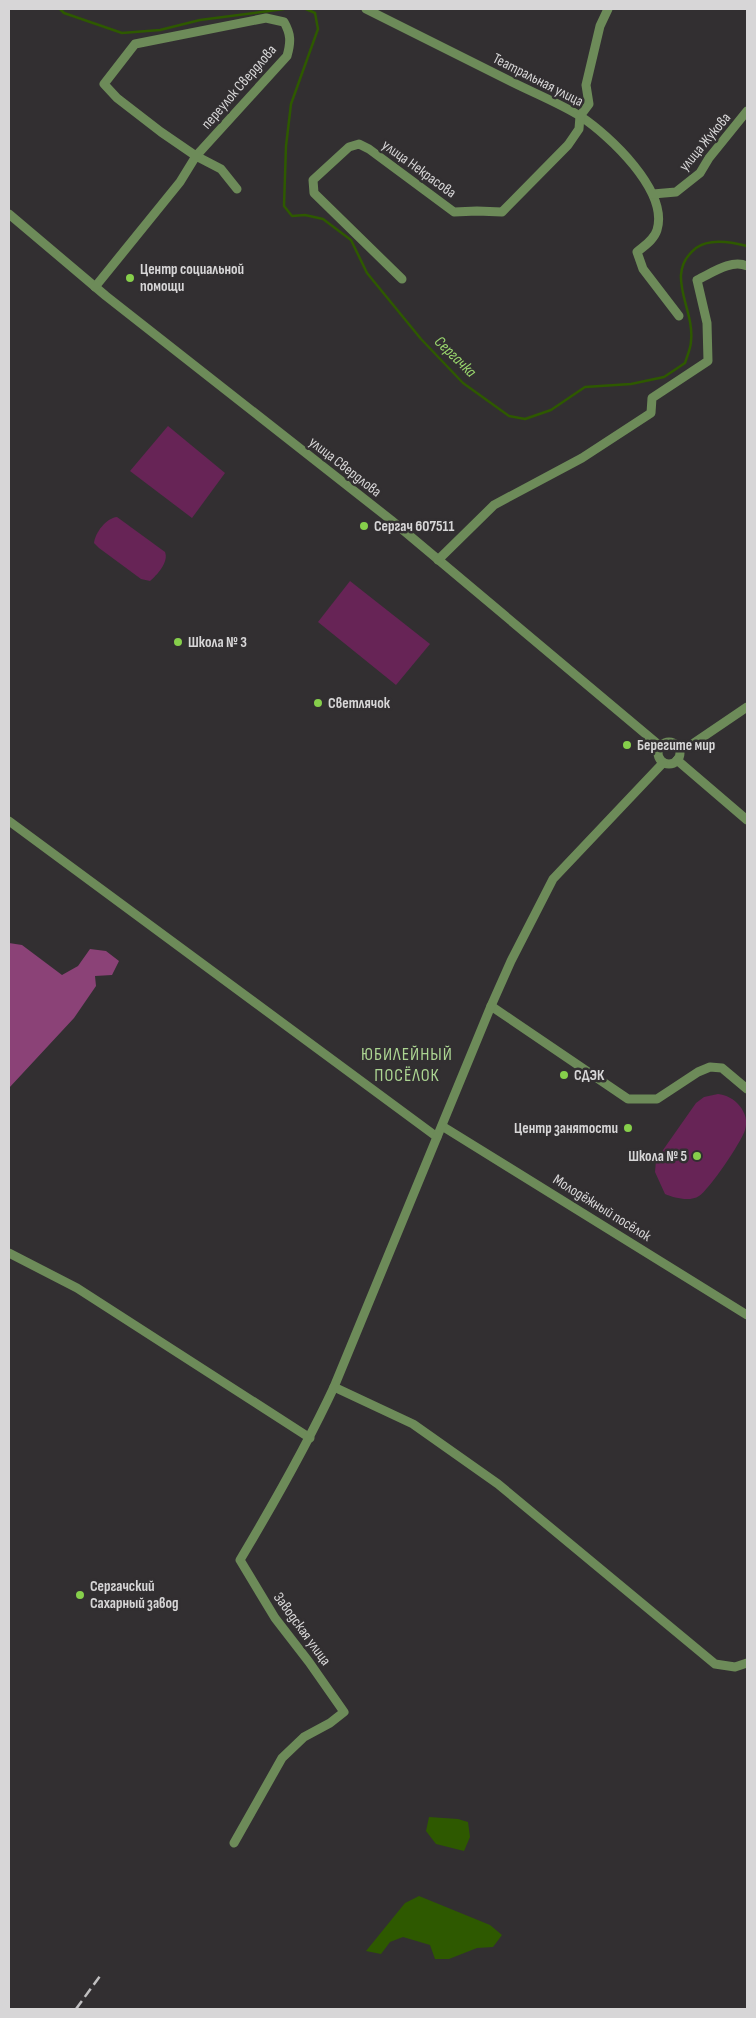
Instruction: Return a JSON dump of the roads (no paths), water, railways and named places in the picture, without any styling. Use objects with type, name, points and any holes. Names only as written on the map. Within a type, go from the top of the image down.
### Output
[{"type":"street","name":"Театральная улица","points":[[366,9],[580,116],[617,147],[642,175],[653,194],[657,210],[657,229],[651,240],[637,252],[643,269],[679,316]]},
{"type":"street","points":[[580,116],[588,104],[586,85],[600,26],[608,9]]},
{"type":"street","name":"переулок Свердлова","points":[[95,287],[180,182],[196,156],[287,56],[291,44],[290,31],[284,22],[266,18],[136,44],[104,84],[117,98],[196,156],[221,169],[237,189]]},
{"type":"street","name":"улица Жукова","points":[[653,194],[676,192],[700,173],[709,158],[747,111]]},
{"type":"street","name":"улица Некрасова","points":[[402,279],[314,193],[313,180],[349,146],[358,144],[369,149],[454,212],[502,212],[568,145],[579,129],[580,116]]},
{"type":"street","name":"улица Свердлова","points":[[9,214],[95,287],[391,520],[660,746]]},
{"type":"street","points":[[438,560],[494,504],[582,458],[651,412],[652,398],[708,361],[707,323],[697,280],[725,266],[741,264],[747,266]]},
{"type":"street","points":[[679,749],[691,745],[747,707]]},
{"type":"street","points":[[667,743],[674,744],[679,749],[680,755],[677,760],[670,764],[663,763],[659,758],[660,746],[667,743]]},
{"type":"street","points":[[677,760],[747,820]]},
{"type":"street","points":[[9,1254],[77,1288],[310,1438],[334,1387],[491,1006],[553,879],[663,763]]},
{"type":"street","points":[[9,821],[436,1137]]},
{"type":"street","points":[[491,1006],[628,1099],[657,1099],[698,1072],[710,1067],[722,1068],[747,1089]]},
{"type":"street","name":"Молодёжный посёлок","points":[[442,1126],[747,1315]]},
{"type":"street","points":[[334,1387],[413,1424],[498,1484],[715,1664],[735,1667],[747,1663]]},
{"type":"street","name":"Заводская улица","points":[[234,1843],[282,1758],[304,1737],[330,1723],[344,1712],[275,1618],[240,1560],[287,1482],[310,1438]]},
{"type":"waterway","name":"Сергачка","points":[[60,9],[64,13],[122,33],[160,30],[200,20],[284,9]]},
{"type":"waterway","name":"Сергачка","points":[[306,9],[315,13],[318,29],[291,104],[286,146],[284,206],[292,216],[305,215],[323,219],[351,240],[367,273],[421,339],[463,383],[509,416],[525,419],[551,410],[585,387],[631,384],[664,377],[685,363],[691,341],[689,316],[681,280],[686,258],[696,248],[707,243],[728,242],[747,246]]},
{"type":"railway","points":[[76,2009],[100,1976]]},
{"type":"place","name":"Центр социальной помощи","points":[[130,278]]},
{"type":"place","name":"Сергач 607511","points":[[364,526]]},
{"type":"place","name":"Школа № 3","points":[[178,642]]},
{"type":"place","name":"Светлячок","points":[[318,703]]},
{"type":"place","name":"Берегите мир","points":[[627,745]]},
{"type":"place","name":"СДЭК","points":[[564,1075]]},
{"type":"place","name":"Центр занятости","points":[[628,1128]]},
{"type":"place","name":"Школа № 5","points":[[697,1156]]},
{"type":"place","name":"Сергачский Сахарный завод","points":[[80,1595]]},
{"type":"district","name":"ЮБИЛЕЙНЫЙ ПОСЁЛОК","points":[[407,1064]]}]
